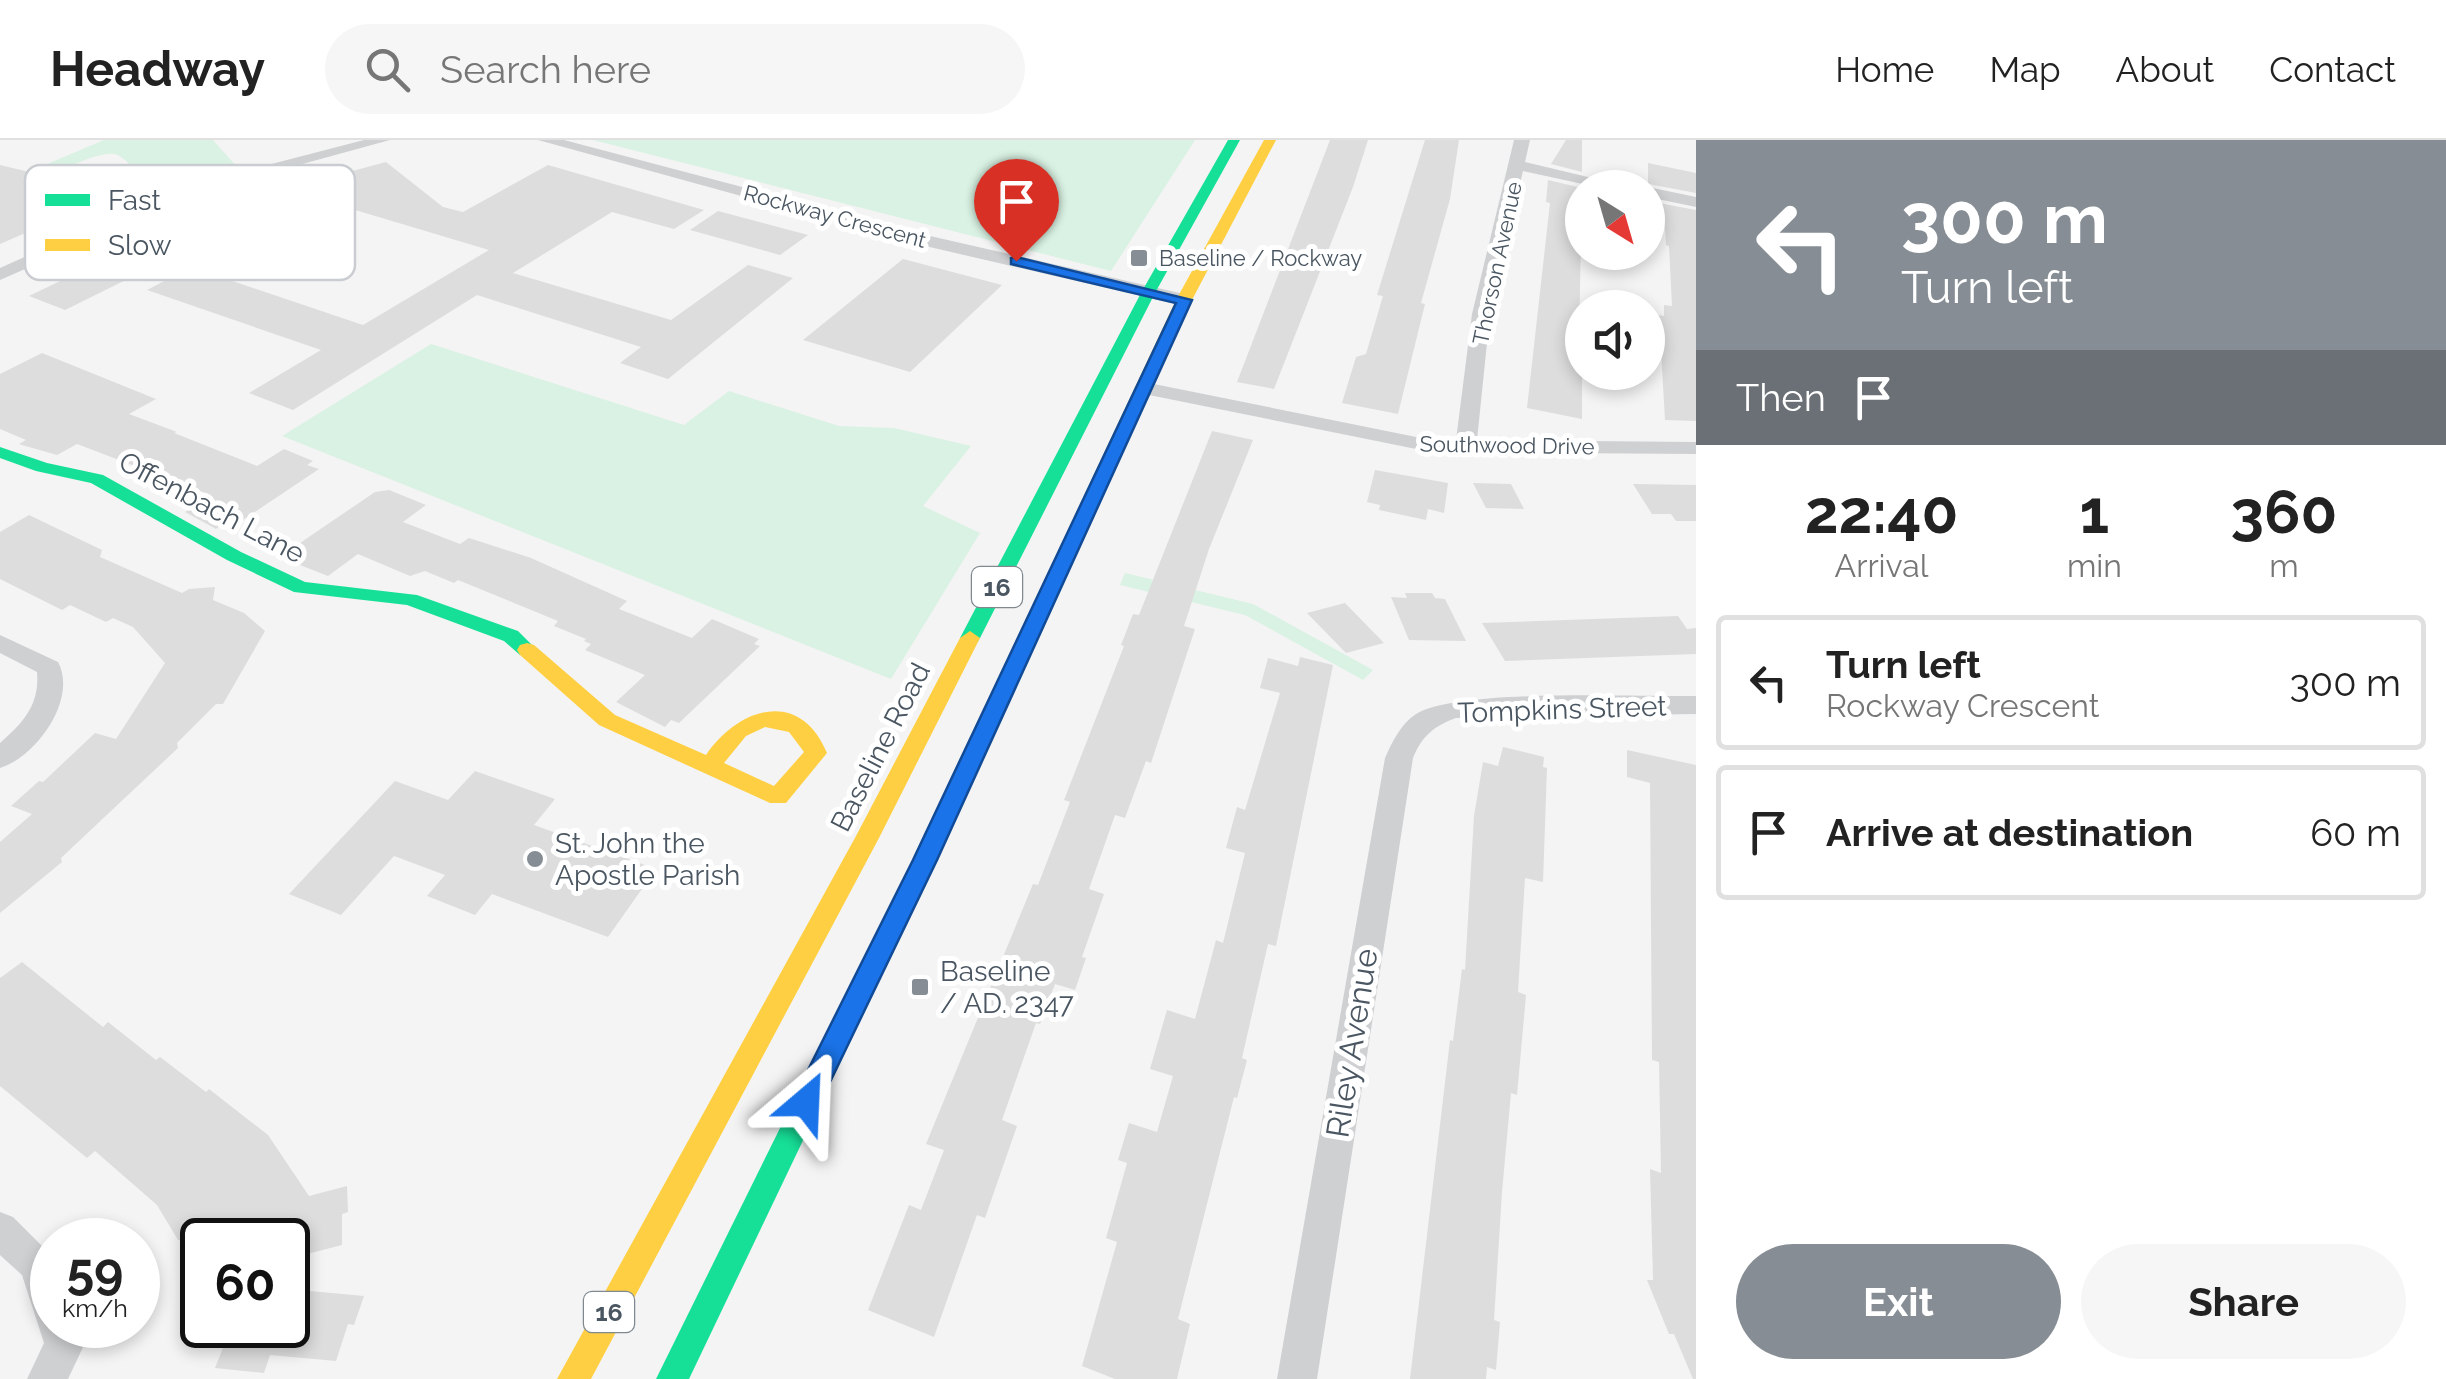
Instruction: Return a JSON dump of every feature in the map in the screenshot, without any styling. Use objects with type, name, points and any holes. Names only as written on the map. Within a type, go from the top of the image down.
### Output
[{"type":"main road","name":"Baseline Road","points":[[573,1379],[867,838],[1148,293],[1234,140]]},
{"type":"main road","name":"16","points":[[672,1379],[925,860],[1184,300],[1270,140]]},
{"type":"main road","name":"Offenbach Lane","points":[[3,458],[96,479],[182,529],[301,588],[410,599],[468,617],[511,636],[608,720],[710,765]]},
{"type":"street","points":[[284,165],[382,140]]},
{"type":"street","name":"Rockway Crescent","points":[[546,140],[914,238],[1184,300]]},
{"type":"street","name":"Thorson Avenue","points":[[1466,445],[1481,314],[1522,140]]},
{"type":"street","points":[[1518,165],[1565,175]]},
{"type":"street","points":[[1665,196],[1696,202]]},
{"type":"street","points":[[0,275],[25,264]]},
{"type":"street","name":"Southwood Drive","points":[[1144,388],[1431,446],[1696,448]]},
{"type":"street","points":[[0,642],[49,668],[54,689],[47,711],[0,758]]},
{"type":"street","name":"Tompkins Street","points":[[1428,717],[1455,709],[1696,705]]},
{"type":"street","name":"Riley Avenue","points":[[1297,1379],[1398,758],[1410,729],[1428,717]]},
{"type":"street","points":[[0,1230],[30,1258]]},
{"type":"street","points":[[47,1379],[62,1348]]},
{"type":"green space","points":[[104,140],[213,140],[235,165],[130,165],[118,155],[109,154],[72,165],[45,165]]},
{"type":"green space","points":[[593,140],[1195,140],[1111,271]]},
{"type":"green space","points":[[25,173],[25,188],[12,195],[0,184]]},
{"type":"green space","points":[[431,344],[684,425],[729,391],[839,426],[894,428],[971,446],[923,506],[980,533],[891,679],[282,436]]},
{"type":"green space","points":[[1125,573],[1253,604],[1373,670],[1363,680],[1245,615],[1120,585]]},
{"type":"building","points":[[1330,140],[1368,140],[1353,187],[1274,389],[1237,382]]},
{"type":"building","points":[[1425,140],[1459,140],[1450,199],[1421,303],[1425,304],[1398,414],[1342,403],[1356,357],[1366,354],[1383,296],[1377,295]]},
{"type":"building","points":[[1566,140],[1582,140],[1582,170],[1551,164]]},
{"type":"building","points":[[386,162],[443,207],[463,212],[548,165],[704,210],[674,229],[612,212],[513,273],[671,320],[748,265],[793,278],[668,379],[620,363],[641,347],[477,295],[293,410],[249,393],[321,350],[147,290],[166,280],[230,280],[363,325],[489,250],[355,210],[355,170]]},
{"type":"building","points":[[1648,163],[1696,173],[1696,193],[1665,187],[1665,170],[1648,170]]},
{"type":"building","points":[[0,165],[25,171],[25,233],[0,244]]},
{"type":"building","points":[[1548,180],[1565,184],[1565,270],[1580,270],[1580,290],[1565,290],[1565,390],[1582,390],[1582,419],[1527,408],[1550,203],[1546,202]]},
{"type":"building","points":[[1665,204],[1696,210],[1696,421],[1665,420],[1665,305],[1672,306]]},
{"type":"building","points":[[718,211],[808,235],[780,255],[690,230]]},
{"type":"building","points":[[903,259],[1002,285],[910,372],[803,340]]},
{"type":"building","points":[[62,280],[126,280],[65,310],[29,296]]},
{"type":"building","points":[[42,353],[156,399],[129,414],[177,432],[174,433],[257,466],[284,449],[313,461],[307,465],[319,469],[231,528],[223,524],[216,529],[185,512],[211,495],[77,444],[57,455],[22,445],[19,444],[26,440],[0,429],[0,374]]},
{"type":"building","points":[[1212,431],[1253,440],[1209,549],[1184,626],[1195,629],[1151,763],[1146,761],[1125,818],[1115,815],[1089,889],[1104,894],[1075,990],[1055,984],[1040,1024],[1036,1023],[1002,1120],[1017,1126],[985,1218],[977,1215],[934,1337],[868,1310],[909,1205],[921,1210],[944,1150],[926,1144],[1033,884],[1038,885],[1070,802],[1064,800],[1124,646],[1121,645],[1133,614],[1139,615]]},
{"type":"building","points":[[1375,470],[1448,483],[1444,513],[1428,509],[1426,520],[1379,510],[1380,505],[1367,502]]},
{"type":"building","points":[[1473,483],[1511,484],[1524,509],[1486,508]]},
{"type":"building","points":[[1633,484],[1696,485],[1696,521],[1676,521],[1671,514],[1652,514]]},
{"type":"building","points":[[389,490],[426,505],[403,522],[460,544],[469,538],[531,558],[627,601],[619,609],[692,638],[712,619],[759,639],[754,644],[760,646],[679,723],[671,720],[665,727],[616,702],[645,675],[585,650],[591,644],[554,626],[558,621],[458,580],[454,583],[425,571],[410,576],[358,554],[328,576],[287,560],[294,555],[287,552],[375,492]]},
{"type":"building","points":[[29,515],[102,550],[100,557],[182,593],[215,587],[213,600],[244,613],[265,631],[223,704],[216,704],[177,743],[178,748],[61,858],[62,862],[0,913],[0,842],[32,814],[11,806],[95,733],[116,739],[165,663],[133,627],[113,618],[106,622],[70,605],[62,610],[0,579],[0,532]]},
{"type":"building","points":[[1405,593],[1432,593],[1435,598],[1445,599],[1466,641],[1409,640],[1391,597],[1407,598]]},
{"type":"building","points":[[1345,603],[1384,643],[1346,653],[1307,613]]},
{"type":"building","points":[[1678,616],[1687,629],[1696,628],[1696,654],[1505,661],[1482,623]]},
{"type":"building","points":[[1300,657],[1333,665],[1276,946],[1268,944],[1242,1058],[1247,1060],[1237,1098],[1234,1097],[1178,1319],[1190,1324],[1177,1379],[1115,1379],[1082,1366],[1117,1242],[1106,1238],[1127,1163],[1118,1160],[1129,1123],[1157,1132],[1173,1076],[1150,1069],[1167,1010],[1195,1019],[1216,940],[1223,943],[1245,853],[1226,848],[1237,807],[1245,810],[1280,693],[1260,688],[1268,658],[1298,666]]},
{"type":"building","points":[[1503,747],[1544,757],[1543,767],[1547,768],[1543,882],[1525,878],[1518,992],[1526,995],[1517,1095],[1511,1093],[1502,1192],[1494,1320],[1500,1322],[1496,1370],[1487,1367],[1486,1379],[1410,1379],[1450,1040],[1453,1041],[1462,969],[1465,970],[1474,816],[1483,762],[1498,766]]},
{"type":"building","points":[[1627,750],[1696,765],[1696,1379],[1674,1334],[1669,1334],[1647,1280],[1653,1280],[1650,1169],[1661,1173],[1659,1062],[1652,1060],[1650,783],[1627,777]]},
{"type":"building","name":"St. John the Apostle Parish","points":[[475,771],[555,799],[534,825],[656,869],[608,937],[492,894],[475,915],[427,896],[445,875],[394,856],[341,915],[289,894],[395,781],[448,800]]},
{"type":"building","points":[[22,962],[103,1027],[108,1022],[156,1060],[160,1057],[206,1092],[209,1089],[268,1135],[309,1196],[347,1186],[348,1212],[342,1214],[342,1245],[310,1253],[310,1218],[180,1218],[178,1240],[157,1205],[95,1151],[87,1158],[0,1086],[0,978]]},
{"type":"building","points":[[310,1291],[364,1296],[354,1325],[348,1324],[336,1361],[270,1355],[264,1373],[215,1368],[223,1348],[310,1348]]},
{"type":"traffic: fast","points":[[970,638],[1148,293],[1234,140]]},
{"type":"traffic: fast","points":[[0,452],[42,467],[97,479],[234,556],[301,588],[410,599],[511,636],[527,650]]},
{"type":"traffic: fast","points":[[672,1379],[935,839]]},
{"type":"traffic: slow","points":[[935,839],[1184,300],[1270,140]]},
{"type":"traffic: slow","points":[[573,1379],[867,838],[970,638]]},
{"type":"traffic: slow","points":[[527,650],[607,720],[778,797],[816,753],[812,742],[797,727],[765,720],[738,731],[711,765]]},
{"type":"place","name":"Baseline / Rockway","points":[[1139,258]]},
{"type":"place","name":"St. John the Apostle Parish","points":[[535,859]]},
{"type":"place","name":"Baseline / AD. 2347","points":[[920,987]]},
{"type":"route","points":[[806,1102],[925,860],[1184,300],[1016,261]]}]
